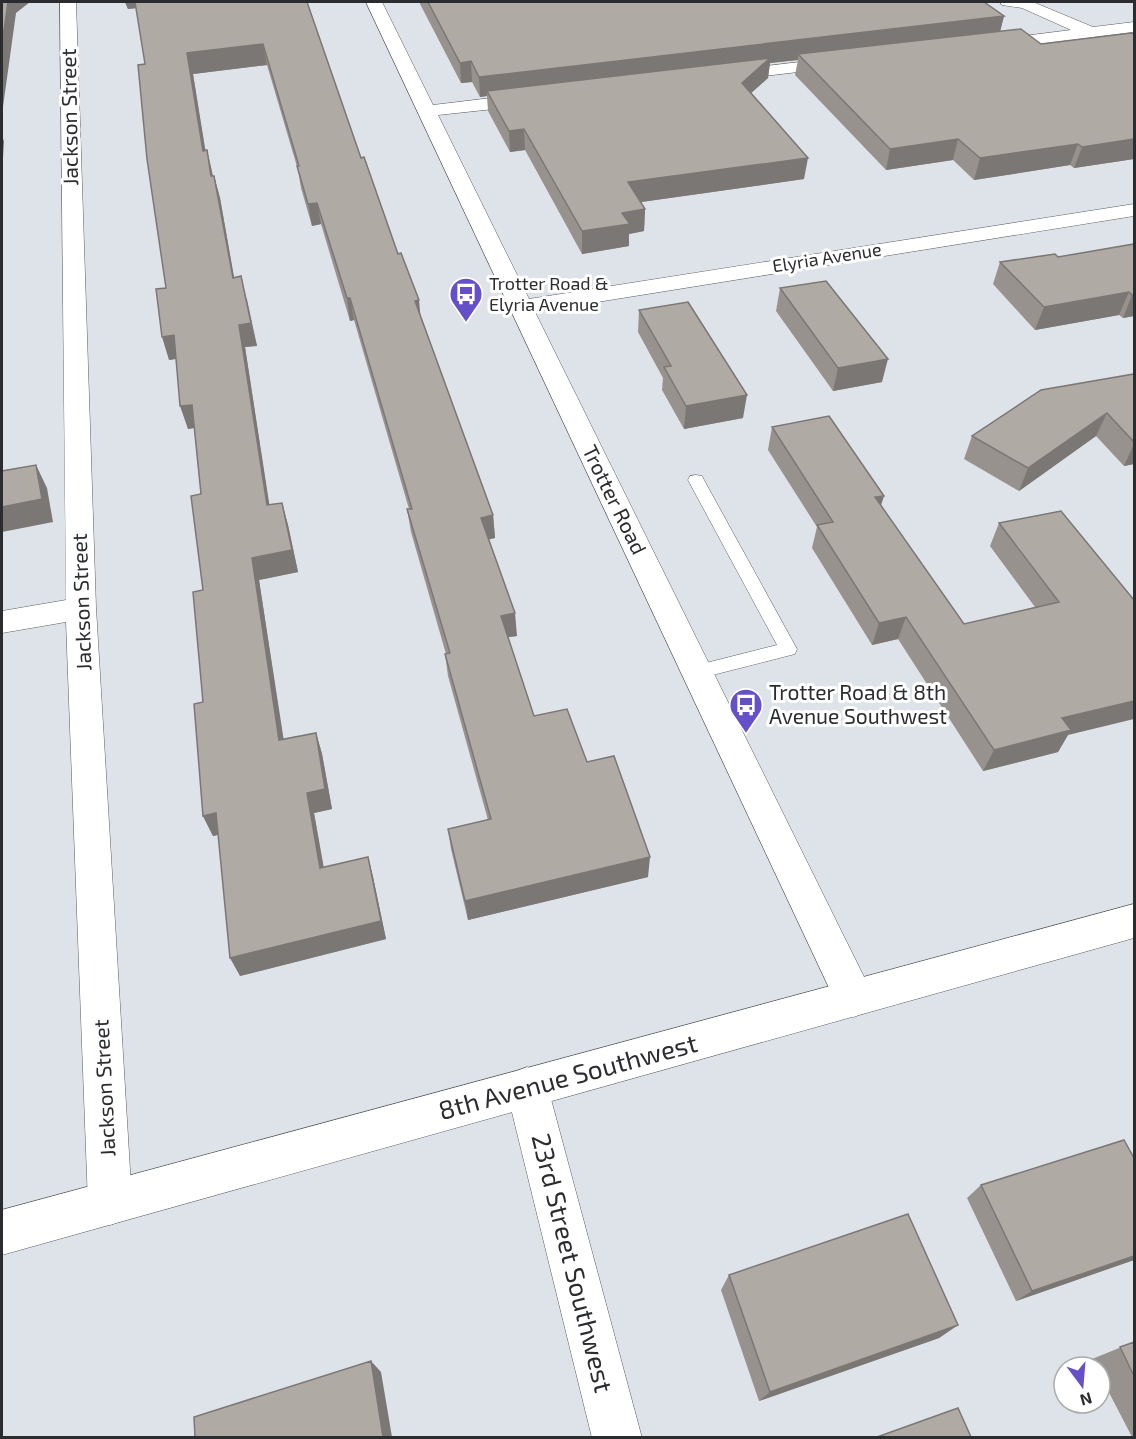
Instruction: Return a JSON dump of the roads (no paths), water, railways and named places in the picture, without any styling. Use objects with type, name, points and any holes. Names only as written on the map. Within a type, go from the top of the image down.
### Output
[{"type":"street","name":"Jackson Street","points":[[68,2],[81,608],[110,1203]]},
{"type":"street","name":"Trotter Road","points":[[374,2],[854,998]]},
{"type":"street","points":[[1008,2],[1025,4],[1092,33]]},
{"type":"street","points":[[973,47],[1134,27]]},
{"type":"street","points":[[711,78],[854,61]]},
{"type":"street","points":[[426,111],[545,97]]},
{"type":"street","name":"Elyria Avenue","points":[[520,307],[1134,210]]},
{"type":"street","points":[[2,622],[81,608]]},
{"type":"street","name":"8th Avenue Southwest","points":[[2,1233],[1134,921]]},
{"type":"street","name":"23rd Street Southwest","points":[[527,1088],[617,1437]]},
{"type":"lane","points":[[696,480],[788,649],[697,672]]},
{"type":"place","name":"Trotter Road & Elyria Avenue","points":[[466,323]]},
{"type":"place","name":"Trotter Road & 8th Avenue Southwest","points":[[746,734]]}]
